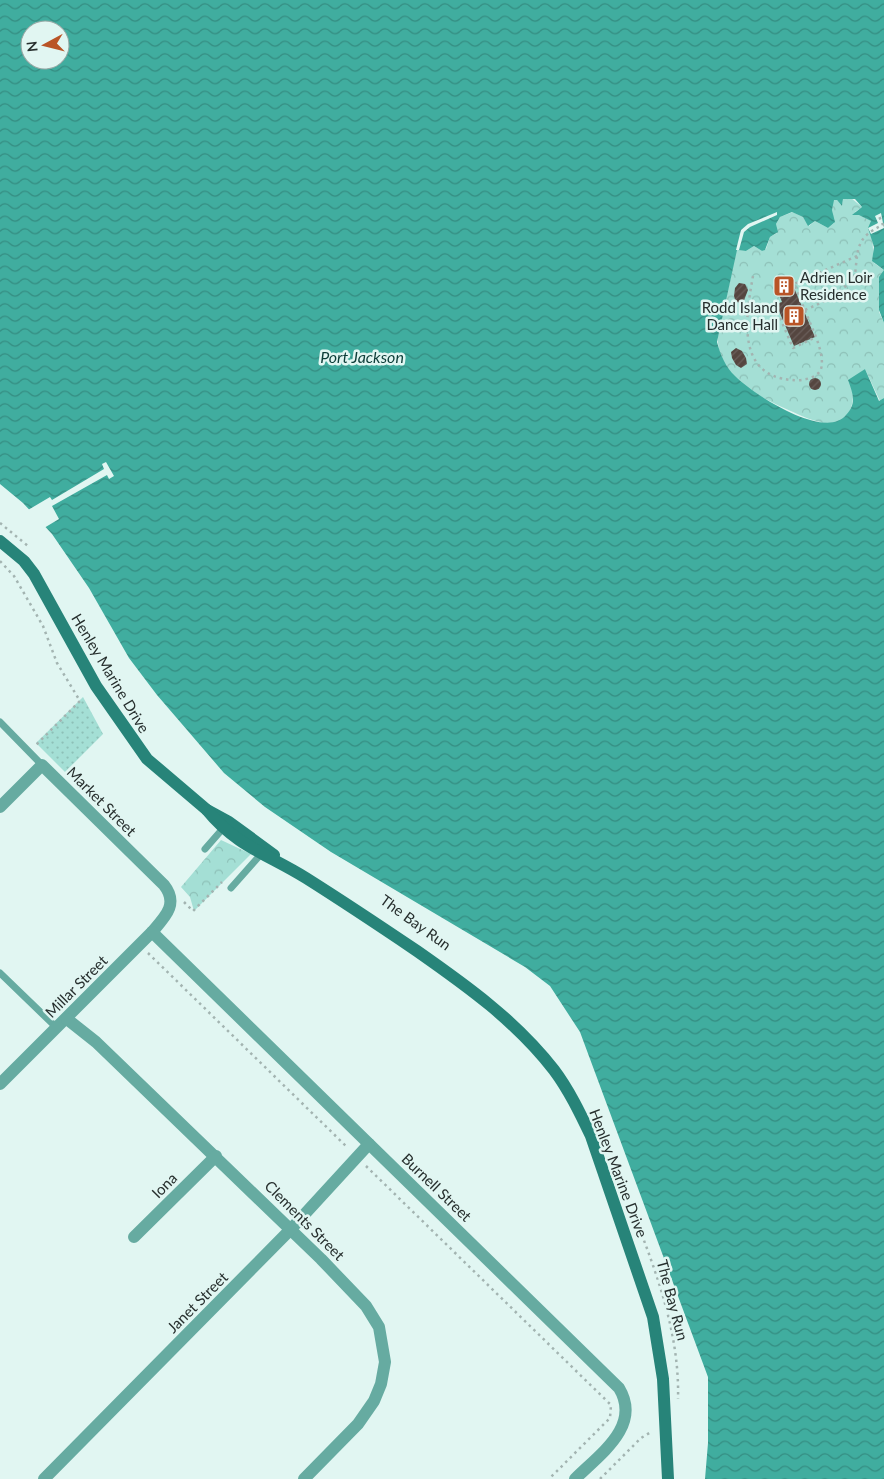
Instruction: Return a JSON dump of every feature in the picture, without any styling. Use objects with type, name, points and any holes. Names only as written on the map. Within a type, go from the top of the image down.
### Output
[{"type":"main road","name":"Henley Marine Drive","points":[[0,541],[24,561],[34,574],[96,686],[134,743],[163,775],[226,825],[368,917],[482,998],[527,1038],[555,1071],[591,1136],[653,1317],[663,1379],[668,1479]]},
{"type":"street","points":[[0,807],[42,765]]},
{"type":"street","name":"Market Street","points":[[42,765],[164,885],[171,899],[171,908]]},
{"type":"street","name":"Millar Street","points":[[0,1084],[152,932],[171,908]]},
{"type":"street","name":"Burnell Street","points":[[152,932],[619,1388],[626,1405],[625,1423],[610,1444],[575,1479]]},
{"type":"street","name":"Clements Street","points":[[67,1019],[96,1042],[291,1229],[366,1306],[379,1326],[385,1362],[381,1384],[374,1401],[358,1424],[304,1479]]},
{"type":"street","name":"Janet Street","points":[[44,1479],[291,1229],[369,1144]]},
{"type":"street","name":"Iona","points":[[134,1237],[216,1156]]},
{"type":"lane","name":"Market Street","points":[[0,722],[42,765]]},
{"type":"lane","points":[[205,849],[226,825]]},
{"type":"lane","points":[[230,888],[264,850]]},
{"type":"lane","points":[[0,973],[57,1028]]},
{"type":"path","points":[[805,310],[834,297],[846,288],[855,276],[857,256],[863,236],[883,225],[878,214]]},
{"type":"path","points":[[753,276],[746,329],[752,353],[764,371],[784,380],[796,381],[815,376],[820,371],[821,364],[816,337],[794,284],[857,256]]},
{"type":"path","points":[[775,306],[793,348],[816,337]]},
{"type":"path","points":[[0,523],[34,553]]},
{"type":"path","points":[[0,561],[14,576],[43,626],[56,663],[80,701],[38,742]]},
{"type":"path","points":[[179,898],[193,911],[224,880]]},
{"type":"path","points":[[148,953],[611,1405],[610,1418],[549,1479]]},
{"type":"path","name":"The Bay Run","points":[[620,1179],[652,1261],[667,1309],[676,1355],[678,1401]]},
{"type":"path","points":[[600,1479],[647,1433],[651,1432]]},
{"type":"green space","points":[[851,198],[862,207],[855,212],[871,221],[874,263],[884,270],[879,312],[884,323],[884,398],[880,401],[865,369],[853,378],[851,408],[846,417],[839,422],[820,422],[769,401],[735,378],[721,356],[718,337],[736,250],[746,251],[754,246],[762,251],[766,249],[770,237],[777,233],[776,224],[780,217],[793,212],[803,217],[809,226],[815,221],[828,228],[834,223],[833,200],[837,200],[842,206],[843,199]]},
{"type":"green space","points":[[83,697],[103,734],[65,772],[36,743]]},
{"type":"green space","points":[[221,840],[251,854],[194,911],[190,897],[181,887]]},
{"type":"water","name":"Port Jackson","points":[[0,0],[884,0],[884,270],[872,261],[874,247],[868,228],[871,221],[859,215],[852,215],[862,207],[855,199],[843,199],[842,206],[837,200],[834,200],[832,210],[835,222],[828,228],[815,221],[808,226],[803,217],[792,212],[780,217],[776,224],[778,232],[770,237],[765,250],[762,251],[754,246],[746,251],[737,250],[717,342],[726,365],[744,384],[772,403],[806,419],[836,422],[846,415],[853,402],[848,380],[865,369],[879,401],[884,398],[884,1479],[705,1479],[708,1443],[708,1377],[580,1032],[550,986],[525,967],[331,852],[265,807],[224,773],[157,695],[129,658],[89,588],[52,534],[23,503],[0,484]]},
{"type":"water","points":[[884,270],[884,323],[879,310],[879,277]]},
{"type":"pier","points":[[777,212],[777,215],[750,227],[744,232],[739,250],[736,250],[741,230],[748,224]]},
{"type":"pier","points":[[881,213],[884,228],[871,234],[868,228],[878,223],[875,216]]},
{"type":"pier","points":[[106,462],[114,476],[109,479],[107,475],[52,506],[59,519],[44,528],[28,510],[50,497],[52,500],[104,469],[102,464]]},
{"type":"building","name":"Rodd Island Dance Hall","points":[[789,276],[815,337],[794,346],[776,304],[782,302],[774,282]]},
{"type":"building","points":[[739,283],[745,284],[748,290],[743,303],[736,302],[734,296],[735,288]]},
{"type":"building","points":[[736,348],[742,351],[746,358],[747,364],[741,368],[736,365],[732,358],[731,352]]},
{"type":"building","points":[[813,378],[817,378],[821,384],[817,390],[813,390],[809,386],[809,382]]},
{"type":"place","name":"Adrien Loir Residence","points":[[784,286]]},
{"type":"place","name":"Rodd Island Dance Hall","points":[[794,316]]}]
